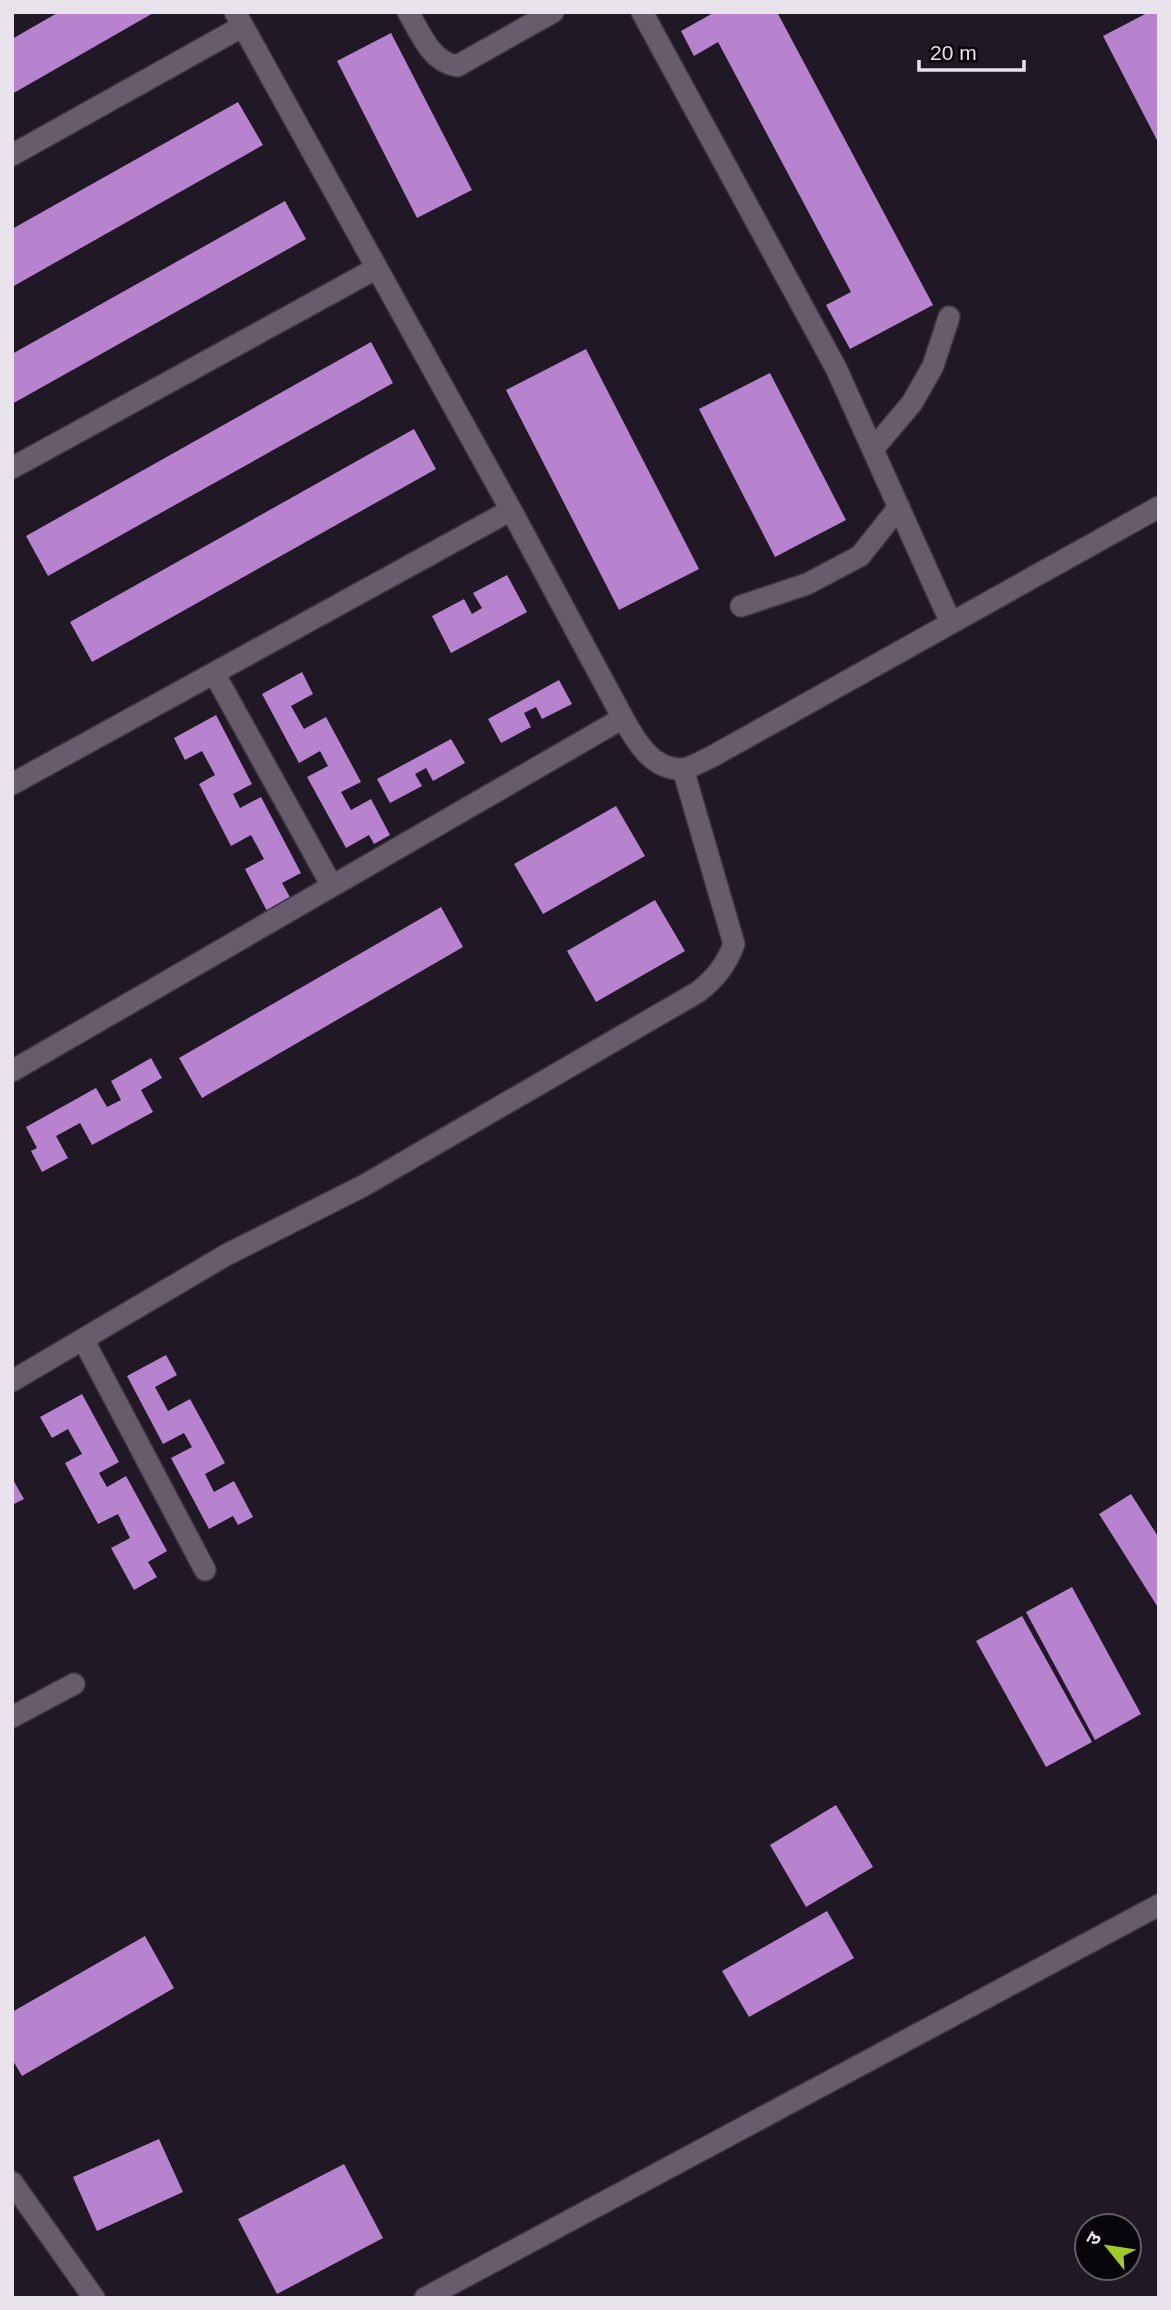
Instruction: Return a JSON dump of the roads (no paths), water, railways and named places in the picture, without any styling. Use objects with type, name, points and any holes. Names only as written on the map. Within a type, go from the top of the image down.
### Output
[{"type":"lane","points":[[408,12],[431,52],[444,64],[457,66],[553,12]]},
{"type":"lane","points":[[642,12],[836,368],[951,623]]},
{"type":"lane","points":[[12,155],[239,19],[511,510],[622,718],[636,742],[657,763],[683,769],[713,756],[1159,507]]},
{"type":"lane","points":[[12,468],[377,268]]},
{"type":"lane","points":[[873,449],[912,403],[933,366],[949,317]]},
{"type":"lane","points":[[741,606],[807,584],[860,556],[899,507]]},
{"type":"lane","points":[[12,784],[511,510]]},
{"type":"lane","points":[[214,673],[332,886]]},
{"type":"lane","points":[[12,1071],[622,718]]},
{"type":"lane","points":[[12,1381],[226,1255],[363,1186],[698,992],[715,979],[727,963],[734,944],[683,769]]},
{"type":"lane","points":[[84,1341],[205,1570]]},
{"type":"lane","points":[[12,1717],[74,1684]]},
{"type":"lane","points":[[425,2298],[1159,1905]]},
{"type":"lane","points":[[12,2182],[94,2298]]}]
